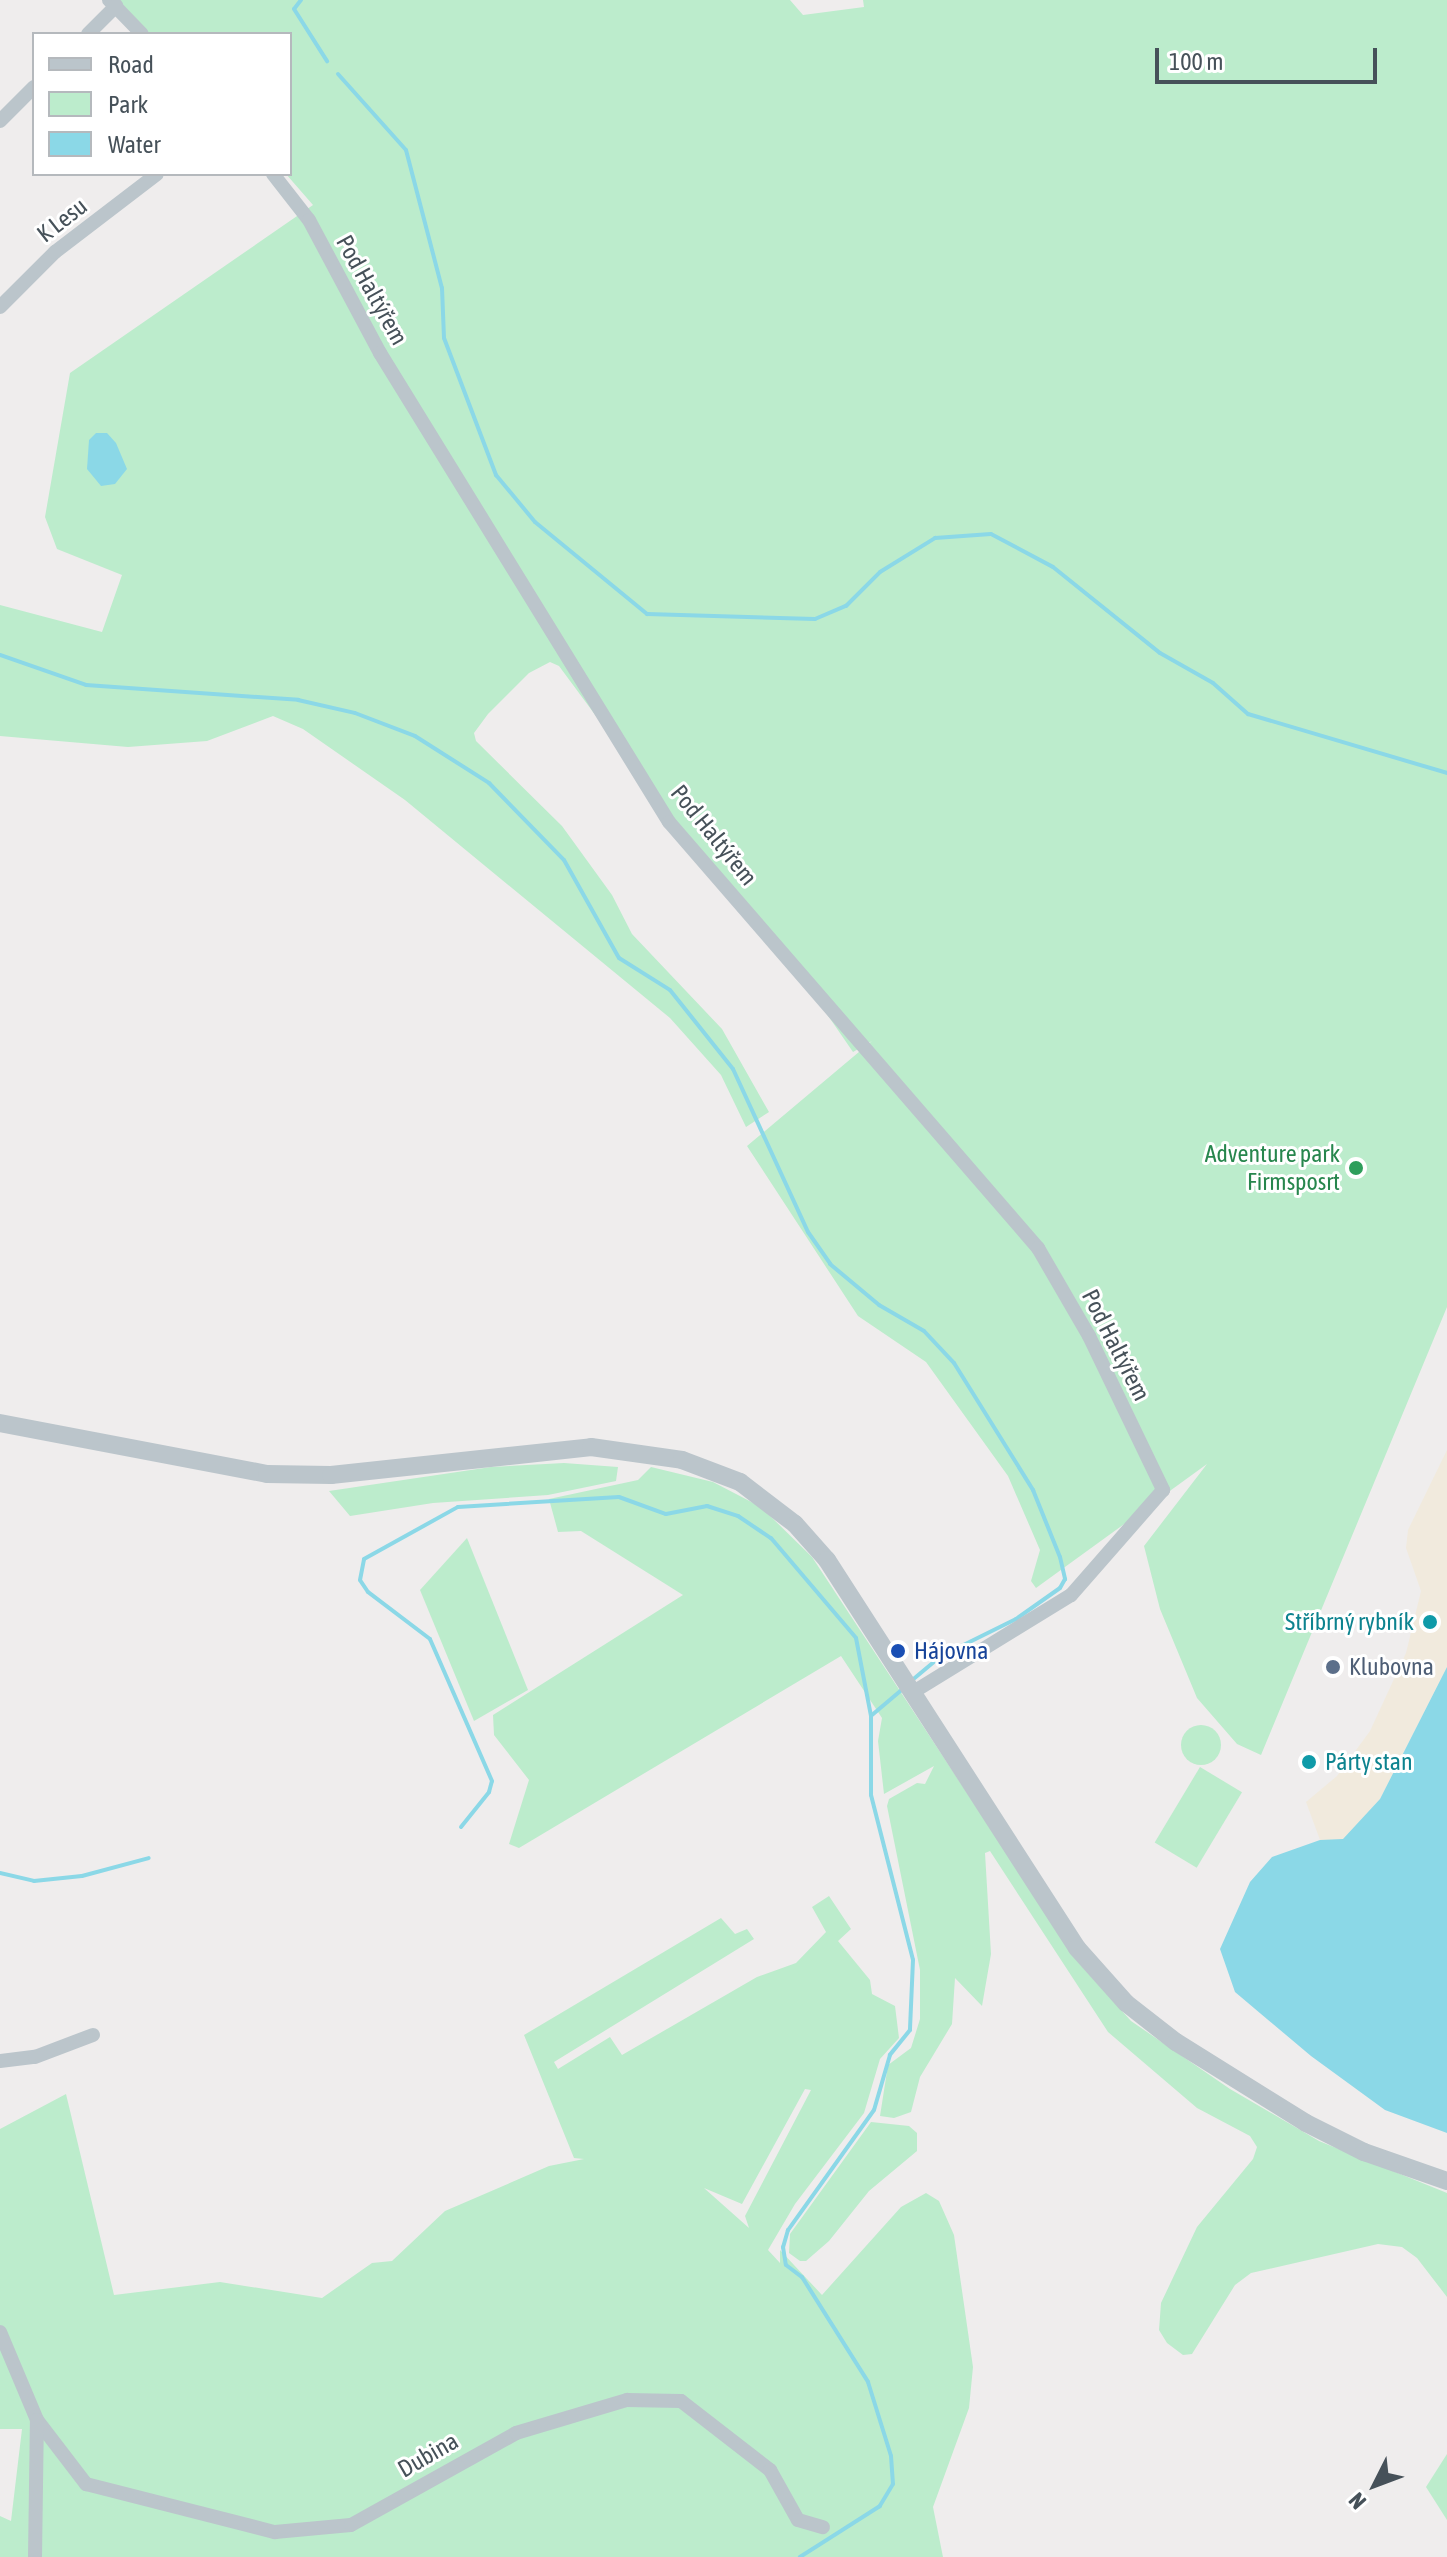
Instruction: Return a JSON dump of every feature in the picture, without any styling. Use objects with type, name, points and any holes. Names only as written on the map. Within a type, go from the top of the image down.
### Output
[{"type":"street","points":[[90,32],[112,3],[140,32]]},
{"type":"street","points":[[0,121],[32,89]]},
{"type":"street","name":"K Lesu","points":[[0,307],[55,252],[154,176]]},
{"type":"street","name":"Pod Haltýřem","points":[[275,176],[309,220],[380,353],[669,822],[1038,1248],[1089,1336],[1163,1490],[1071,1595],[915,1691]]},
{"type":"street","points":[[0,1423],[267,1474],[331,1475],[591,1447],[682,1460],[740,1482],[795,1524],[827,1560],[915,1691],[1077,1948],[1126,2003],[1176,2042],[1306,2123],[1364,2152],[1447,2181]]},
{"type":"street","points":[[0,2061],[35,2057],[93,2035]]},
{"type":"street","name":"Dubina","points":[[0,2332],[37,2420],[86,2484],[275,2532],[351,2525],[480,2450],[569,2415],[627,2400],[681,2401],[770,2470],[798,2520],[823,2527]]},
{"type":"street","name":"Dubina","points":[[35,2557],[37,2420]]},
{"type":"green space","points":[[113,0],[790,0],[803,15],[864,7],[863,0],[1447,0],[1447,1307],[1261,1755],[1237,1744],[1197,1698],[1160,1609],[1144,1546],[1207,1464],[1036,1588],[1031,1581],[1040,1550],[1008,1476],[926,1362],[858,1316],[747,1146],[872,1041],[853,1052],[820,1004],[744,916],[559,666],[550,662],[529,673],[488,714],[474,733],[476,741],[562,826],[612,895],[632,934],[722,1029],[769,1112],[746,1127],[721,1075],[670,1018],[405,800],[303,729],[273,716],[207,741],[128,747],[0,736],[0,605],[102,632],[122,575],[57,549],[45,517],[70,373],[313,205],[288,176],[292,176],[292,32],[145,32]]},
{"type":"green space","points":[[564,1463],[618,1467],[616,1481],[548,1495],[433,1503],[350,1516],[329,1491],[491,1467]]},
{"type":"green space","points":[[651,1467],[713,1482],[761,1507],[812,1557],[1078,1962],[1131,2021],[1230,2089],[1319,2141],[1447,2193],[1447,2297],[1417,2258],[1402,2247],[1378,2244],[1251,2273],[1235,2285],[1192,2354],[1183,2355],[1167,2343],[1159,2330],[1161,2303],[1197,2227],[1253,2159],[1257,2147],[1250,2136],[1197,2108],[1108,2032],[990,1851],[985,1853],[991,1954],[982,2006],[955,1978],[952,2024],[920,2077],[911,2112],[894,2118],[880,2116],[888,2065],[911,2048],[920,2019],[920,1970],[887,1806],[889,1799],[917,1783],[925,1784],[934,1766],[884,1794],[878,1741],[882,1718],[841,1656],[519,1848],[509,1844],[529,1780],[494,1735],[493,1715],[683,1595],[581,1531],[558,1532],[549,1499],[638,1480]]},
{"type":"green space","points":[[467,1538],[528,1690],[474,1721],[420,1590]]},
{"type":"green space","points":[[1201,1725],[1215,1731],[1221,1745],[1215,1759],[1201,1765],[1187,1759],[1181,1745],[1187,1731]]},
{"type":"green space","points":[[1200,1767],[1242,1792],[1197,1868],[1155,1842]]},
{"type":"green space","points":[[829,1896],[851,1929],[838,1941],[870,1980],[872,1994],[895,2006],[899,2038],[880,2059],[864,2113],[795,2204],[768,2250],[780,2263],[780,2250],[822,2295],[901,2207],[926,2193],[939,2201],[954,2235],[973,2367],[969,2408],[933,2507],[943,2557],[0,2557],[0,2516],[11,2521],[22,2429],[0,2429],[0,2129],[66,2094],[114,2295],[220,2282],[322,2298],[372,2263],[392,2261],[445,2211],[549,2166],[584,2159],[574,2158],[524,2035],[721,1918],[735,1934],[747,1929],[754,1939],[554,2062],[558,2069],[610,2037],[622,2055],[757,1977],[796,1963],[826,1932],[812,1907]],"holes":[[[805,2089],[811,2090],[745,2216],[749,2228],[704,2188],[742,2204]]]},
{"type":"green space","points":[[871,2122],[909,2126],[917,2133],[917,2151],[869,2191],[829,2241],[806,2261],[800,2261],[789,2253],[790,2234]]},
{"type":"green space","points":[[1447,2454],[1447,2520],[1426,2487]]},
{"type":"sand","name":"Stříbrný rybník","points":[[1447,1450],[1447,1667],[1380,1799],[1343,1840],[1320,1840],[1306,1802],[1337,1776],[1370,1731],[1406,1653],[1421,1591],[1406,1548],[1408,1530]]},
{"type":"water","points":[[96,433],[107,433],[116,443],[127,469],[115,484],[101,486],[87,469],[89,440]]},
{"type":"water","name":"Stříbrný rybník","points":[[1447,1667],[1447,2133],[1385,2110],[1311,2056],[1235,1992],[1220,1949],[1250,1882],[1272,1857],[1320,1840],[1343,1839],[1380,1799]]},
{"type":"waterway","points":[[301,0],[294,9],[327,61]]},
{"type":"waterway","points":[[338,74],[406,150],[442,288],[444,338],[496,475],[535,522],[647,614],[815,619],[846,606],[880,572],[935,538],[991,534],[1053,567],[1160,653],[1213,683],[1248,714],[1447,773]]},
{"type":"waterway","points":[[0,655],[86,685],[298,700],[355,713],[415,736],[489,783],[564,860],[619,958],[670,990],[733,1069],[808,1232],[830,1264],[879,1305],[924,1331],[954,1363],[1033,1490],[1060,1557],[1065,1579],[1060,1588],[1016,1619],[941,1656],[911,1681]]},
{"type":"waterway","points":[[461,1827],[489,1792],[492,1781],[430,1639],[368,1592],[360,1580],[364,1559],[458,1507],[619,1497],[666,1514],[707,1506],[738,1516],[771,1538],[856,1638],[871,1716],[871,1795],[913,1960],[910,2030],[890,2055],[874,2110],[788,2230],[783,2247],[786,2265],[802,2277],[868,2382],[891,2456],[893,2484],[880,2506],[800,2557]]},
{"type":"waterway","points":[[872,1715],[905,1687]]},
{"type":"waterway","points":[[0,1873],[34,1881],[82,1876],[149,1858]]},
{"type":"place","name":"Adventure park Firmsposrt","points":[[1356,1168]]},
{"type":"place","name":"Stříbrný rybník","points":[[1430,1622]]},
{"type":"place","name":"Hájovna","points":[[898,1651]]},
{"type":"place","name":"Klubovna","points":[[1333,1667]]},
{"type":"place","name":"Párty stan","points":[[1309,1762]]}]
